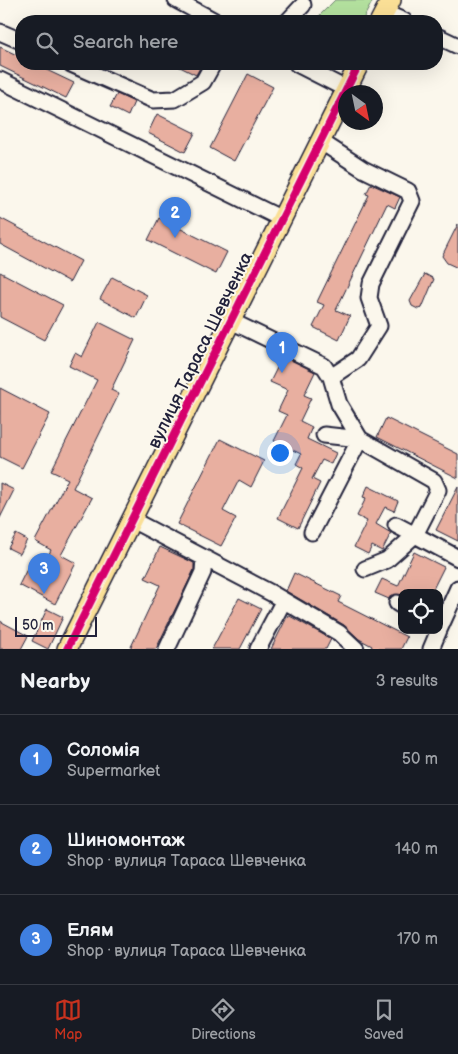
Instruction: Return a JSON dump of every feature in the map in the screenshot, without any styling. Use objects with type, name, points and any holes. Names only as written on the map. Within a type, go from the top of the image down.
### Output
[{"type":"main road","name":"вулиця Тараса Шевченка","points":[[348,85],[356,70]]},
{"type":"main road","name":"вулиця Тараса Шевченка","points":[[67,649],[338,105]]},
{"type":"street","points":[[176,0],[204,15]]},
{"type":"street","points":[[294,15],[304,5]]},
{"type":"street","points":[[0,32],[15,39]]},
{"type":"street","points":[[443,39],[458,46]]},
{"type":"street","points":[[85,70],[153,100],[175,99],[203,82],[210,70]]},
{"type":"street","points":[[309,70],[338,85]]},
{"type":"street","points":[[0,80],[282,219]]},
{"type":"street","points":[[320,141],[363,169],[408,191],[412,201],[371,284],[369,298],[379,326],[358,360],[331,377]]},
{"type":"street","points":[[231,320],[324,366],[331,377],[339,404],[360,439]]},
{"type":"street","points":[[324,435],[360,439],[434,481],[438,490],[416,536],[387,560],[365,569]]},
{"type":"street","points":[[312,532],[360,439]]},
{"type":"street","points":[[132,520],[339,634],[356,649]]},
{"type":"street","points":[[396,525],[458,558]]},
{"type":"street","points":[[167,649],[203,572],[204,558]]},
{"type":"street","points":[[443,621],[458,588]]},
{"type":"street","points":[[258,649],[283,602]]},
{"type":"street","points":[[431,649],[437,634]]},
{"type":"green space","points":[[335,0],[373,0],[365,15],[320,15]]},
{"type":"building","points":[[0,47],[15,54],[15,70],[47,70],[74,83],[66,98],[0,66]]},
{"type":"building","points":[[186,70],[199,70],[196,75]]},
{"type":"building","points":[[248,74],[273,87],[234,161],[210,148]]},
{"type":"building","points":[[117,94],[134,102],[128,116],[110,107]]},
{"type":"building","points":[[157,114],[195,133],[185,152],[148,133]]},
{"type":"building","points":[[371,184],[400,197],[395,208],[387,204],[336,310],[350,316],[339,340],[313,327],[324,305],[317,302],[369,195],[366,194]]},
{"type":"building","points":[[0,218],[81,261],[70,282],[0,244]]},
{"type":"building","points":[[159,218],[227,252],[216,274],[148,240]]},
{"type":"building","points":[[458,224],[458,268],[447,263],[442,256]]},
{"type":"building","points":[[0,272],[63,305],[44,340],[0,317]]},
{"type":"building","points":[[425,274],[434,279],[422,308],[418,309],[412,306],[410,301]]},
{"type":"building","points":[[112,277],[147,295],[136,318],[100,299]]},
{"type":"building","points":[[99,322],[135,340],[111,390],[119,394],[73,488],[92,498],[61,555],[76,563],[55,604],[19,585],[27,569],[38,575],[51,550],[35,541],[68,479],[51,471],[97,380],[69,366],[75,353],[82,357]]},
{"type":"building","points":[[283,356],[315,372],[304,395],[311,398],[300,421],[312,427],[307,439],[336,453],[331,464],[322,460],[312,479],[320,483],[298,528],[278,518],[303,468],[296,464],[301,454],[274,441],[287,415],[278,411],[288,390],[270,382]]},
{"type":"building","points":[[0,388],[50,414],[22,468],[0,457]]},
{"type":"building","points":[[386,418],[458,454],[458,478],[377,437]]},
{"type":"building","points":[[220,439],[264,461],[251,487],[239,480],[223,511],[236,518],[221,546],[177,524]]},
{"type":"building","points":[[0,483],[14,490],[0,518]]},
{"type":"building","points":[[368,486],[398,501],[394,511],[385,507],[376,524],[391,533],[382,551],[372,546],[368,554],[354,547],[367,521],[357,516],[366,498],[363,497]]},
{"type":"building","points":[[458,487],[458,541],[436,530]]},
{"type":"building","points":[[16,534],[27,540],[20,554],[8,548]]},
{"type":"building","points":[[160,547],[194,563],[194,570],[156,649],[130,649],[160,585],[145,578]]},
{"type":"building","points":[[414,552],[444,567],[433,589],[398,589],[398,595],[391,595],[389,599],[375,593],[382,579],[398,586]]},
{"type":"building","points":[[294,573],[341,596],[338,602],[407,637],[401,649],[371,649],[372,646],[359,639],[344,625],[286,591]]},
{"type":"building","points":[[239,598],[261,609],[240,649],[212,649]]},
{"type":"building","points":[[47,609],[63,617],[48,649],[32,641]]},
{"type":"building","points":[[288,615],[331,639],[326,649],[271,649]]},
{"type":"building","points":[[0,621],[28,636],[21,649],[0,649]]},
{"type":"cycle path","points":[[67,649],[356,70]]},
{"type":"place","name":"Шиномонтаж","points":[[175,238]]},
{"type":"place","name":"Соломiя","points":[[282,373]]},
{"type":"place","name":"Елям","points":[[44,594]]}]
